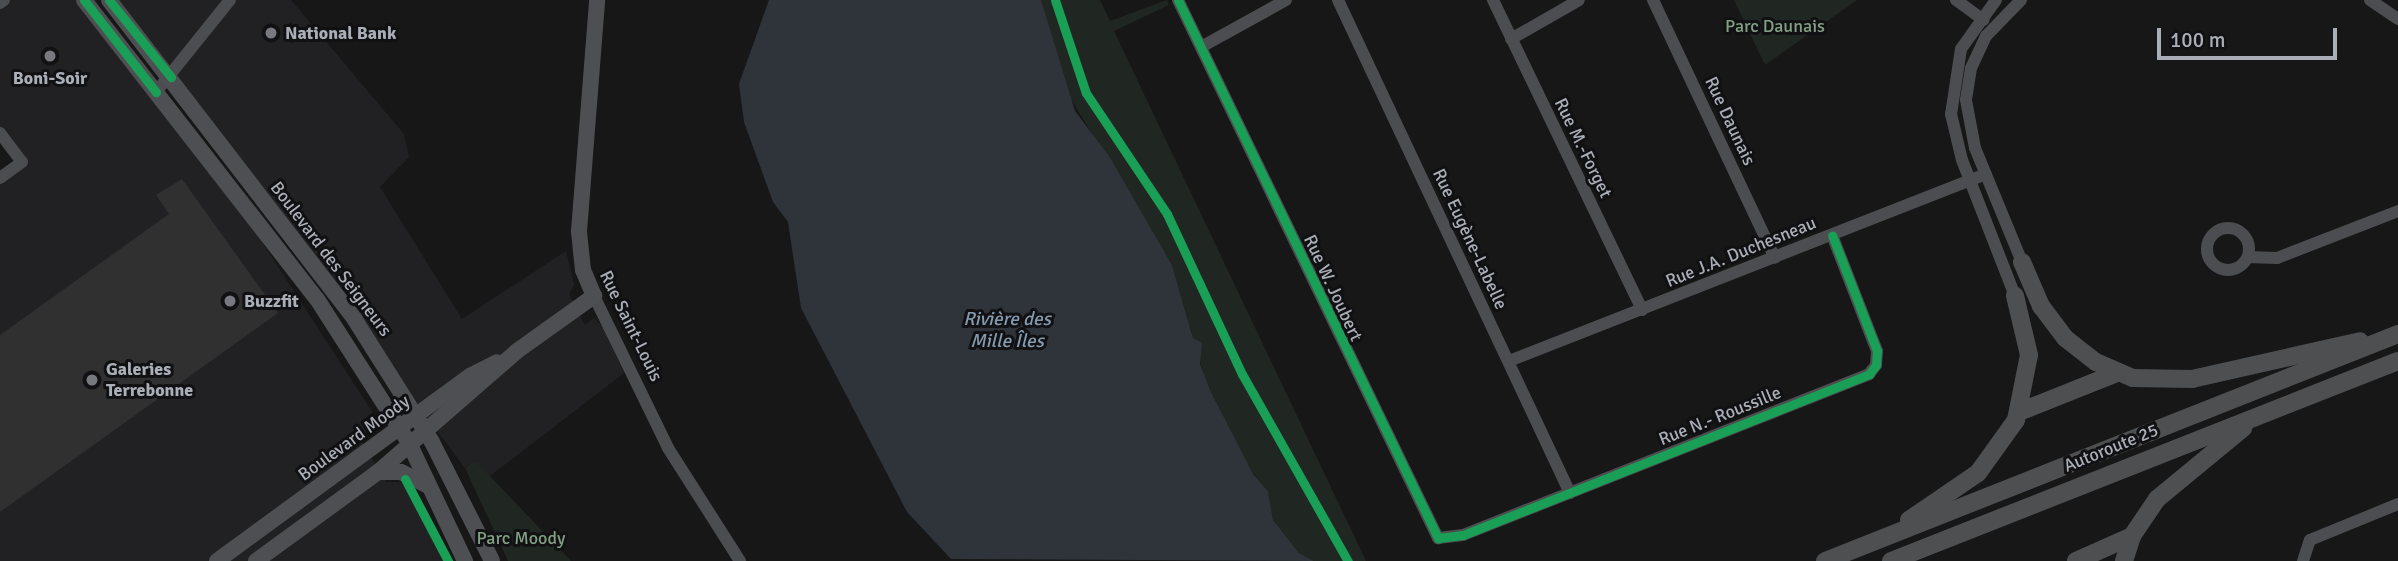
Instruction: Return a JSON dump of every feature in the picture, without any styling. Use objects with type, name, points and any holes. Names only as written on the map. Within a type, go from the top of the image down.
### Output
[{"type":"highway","points":[[2022,262],[2058,331],[2087,357],[2117,373],[2153,382],[2192,379],[2396,335]]},
{"type":"highway","points":[[1880,539],[1978,473],[2001,446],[2019,412],[2029,355],[2015,296]]},
{"type":"highway","name":"Autoroute 25","points":[[1825,561],[2396,335]]},
{"type":"highway","name":"Autoroute 25","points":[[1891,561],[2398,361]]},
{"type":"highway","points":[[2019,412],[2117,373]]},
{"type":"highway","points":[[2124,561],[2132,536],[2162,493],[2256,417]]},
{"type":"highway","points":[[2076,561],[2132,536]]},
{"type":"main road","name":"Boulevard des Seigneurs","points":[[84,0],[317,299],[410,443],[465,561]]},
{"type":"main road","name":"Boulevard des Seigneurs","points":[[108,0],[171,77],[333,288],[426,431],[492,561]]},
{"type":"main road","name":"Rue Saint-Louis","points":[[594,296],[583,270],[579,231],[597,0]]},
{"type":"main road","name":"Boulevard Moody","points":[[256,561],[378,472],[517,351],[594,296]]},
{"type":"main road","name":"Boulevard Moody","points":[[217,561],[470,376],[517,351]]},
{"type":"main road","points":[[378,472],[401,472],[429,486]]},
{"type":"street","points":[[156,92],[171,77],[230,0]]},
{"type":"street","name":"Rue W. Joubert","points":[[1178,0],[1431,531],[1442,539]]},
{"type":"street","points":[[1200,47],[1286,0]]},
{"type":"street","name":"Rue Eugène-Labelle","points":[[1338,0],[1570,493]]},
{"type":"street","name":"Rue M.-Forget","points":[[1493,0],[1642,310]]},
{"type":"street","points":[[1511,39],[1579,0]]},
{"type":"street","name":"Rue Daunais","points":[[1653,0],[1775,258]]},
{"type":"street","points":[[1956,0],[1992,26]]},
{"type":"street","points":[[1996,0],[1980,17],[1961,49],[1951,92],[1954,131],[2015,296]]},
{"type":"street","points":[[2021,0],[1992,26],[1975,58],[1966,100],[1986,174],[2022,262]]},
{"type":"street","points":[[2370,0],[2398,19]]},
{"type":"street","points":[[0,133],[22,162],[0,178]]},
{"type":"street","name":"Rue J.A. Duchesneau","points":[[1509,361],[1986,174]]},
{"type":"street","points":[[2248,257],[2273,260],[2398,211]]},
{"type":"street","name":"Rue N.- Roussille","points":[[1442,539],[1570,493],[1871,372],[1877,351],[1832,235]]},
{"type":"street","name":"Rue Saint-Louis","points":[[594,296],[668,448],[740,561]]},
{"type":"street","points":[[2303,561],[2306,545],[2317,536],[2398,504]]},
{"type":"shaded area","points":[[0,0],[80,0],[201,148],[373,413],[372,428],[360,438],[386,482],[400,482],[408,489],[443,561],[0,561],[0,178],[22,162],[0,133]]},
{"type":"shaded area","points":[[110,0],[291,0],[404,134],[409,157],[380,187],[462,319],[566,251],[574,285],[569,294],[585,325],[594,318],[603,327],[624,373],[490,476],[475,461],[465,468]]},
{"type":"green space","points":[[1041,0],[1100,0],[1110,21],[1167,0],[1169,5],[1114,31],[1366,561],[1314,561],[1299,553],[1273,520],[1268,491],[1251,471],[1206,382],[1172,265],[1066,91]]},
{"type":"green space","name":"Parc Daunais","points":[[1734,0],[1857,0],[1765,65]]},
{"type":"green space","name":"Parc Moody","points":[[475,461],[571,561],[508,561],[465,468]]},
{"type":"water","name":"Rivière des Mille Îles","points":[[769,0],[1041,0],[1075,111],[1109,156],[1172,265],[1193,338],[1202,343],[1200,364],[1210,390],[1253,474],[1268,491],[1273,520],[1299,553],[1314,561],[951,559],[907,512],[801,308],[788,222],[773,202],[744,122],[739,84]]},
{"type":"building","name":"Galeries Terrebonne","points":[[182,179],[278,313],[0,512],[0,335],[169,214],[156,195]]},
{"type":"cycle path","points":[[84,0],[156,92]]},
{"type":"cycle path","points":[[109,0],[171,77]]},
{"type":"cycle path","points":[[1055,0],[1086,93],[1167,214],[1242,374],[1348,561]]},
{"type":"cycle path","points":[[1178,0],[1438,538],[1463,535],[1869,374],[1876,365],[1877,351],[1832,235]]},
{"type":"cycle path","points":[[405,479],[448,561]]},
{"type":"place","name":"National Bank","points":[[271,33]]},
{"type":"place","name":"Boni-Soir","points":[[50,56]]},
{"type":"place","name":"Buzzfit","points":[[230,301]]},
{"type":"place","name":"Galeries Terrebonne","points":[[92,380]]}]
